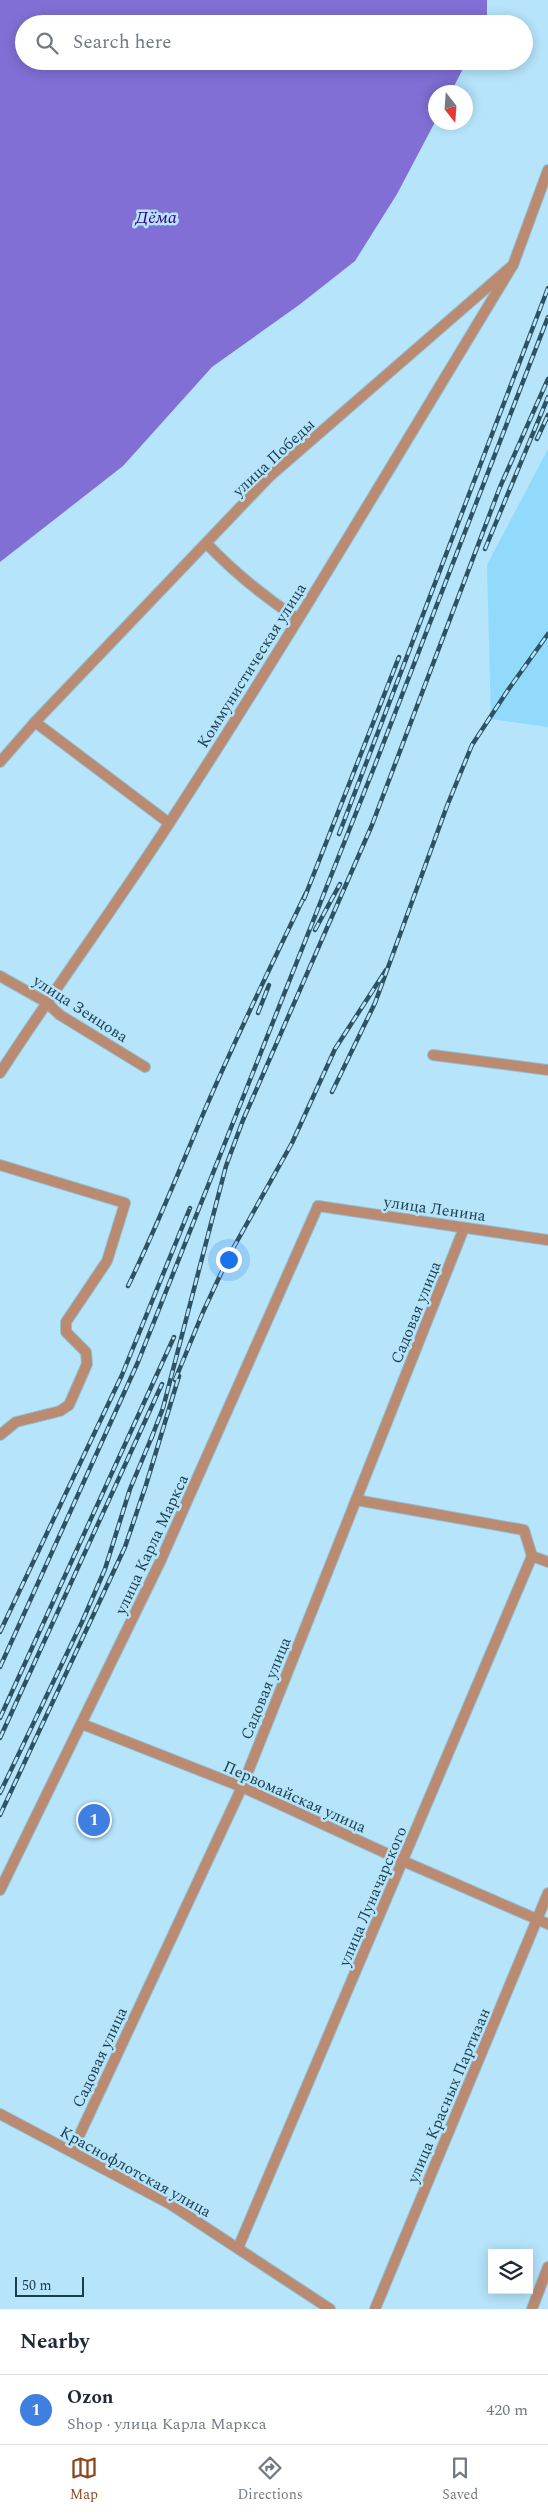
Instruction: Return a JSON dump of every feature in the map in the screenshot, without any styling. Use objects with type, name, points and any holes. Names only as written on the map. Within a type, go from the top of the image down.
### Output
[{"type":"street","name":"улица Победы","points":[[0,762],[35,722],[270,477],[513,265],[548,170]]},
{"type":"street","name":"Коммунистическая улица","points":[[0,1073],[46,1002],[169,823],[298,619],[513,265]]},
{"type":"street","points":[[463,308],[472,311],[479,322]]},
{"type":"street","points":[[206,544],[235,574],[266,598],[298,619]]},
{"type":"street","points":[[35,722],[169,823]]},
{"type":"street","name":"улица Зенцова","points":[[0,976],[46,1002],[60,1015],[145,1067]]},
{"type":"street","points":[[433,1055],[548,1070]]},
{"type":"street","points":[[0,1165],[125,1203],[107,1261],[66,1322],[66,1332],[86,1352],[88,1364],[69,1405],[60,1412],[16,1422],[0,1435]]},
{"type":"street","name":"улица Ленина","points":[[318,1206],[548,1240]]},
{"type":"street","name":"улица Карла Маркса","points":[[0,1890],[160,1562],[318,1206]]},
{"type":"street","name":"Садовая улица","points":[[72,2151],[242,1786],[464,1228]]},
{"type":"street","points":[[356,1500],[524,1530],[532,1556],[548,1562]]},
{"type":"street","name":"улица Луначарского","points":[[238,2248],[532,1556]]},
{"type":"street","name":"Первомайская улица","points":[[82,1724],[242,1786],[403,1861],[548,1924]]},
{"type":"street","name":"улица Красных Партизан","points":[[375,2309],[548,1893]]},
{"type":"street","name":"Краснофлотская улица","points":[[0,2114],[170,2204],[330,2309]]},
{"type":"street","points":[[532,2309],[548,2267]]},
{"type":"shaded area","points":[[548,449],[548,727],[491,719],[487,565]]},
{"type":"water","name":"Дёма","points":[[0,0],[487,0],[487,15],[15,15],[15,70],[462,70],[455,85],[428,85],[428,130],[431,130],[397,194],[355,261],[299,305],[212,367],[123,466],[0,562]]},
{"type":"railway","points":[[339,834],[548,288]]},
{"type":"railway","points":[[0,1667],[138,1362],[375,765],[548,317]]},
{"type":"railway","points":[[151,1439],[163,1408],[226,1166],[243,1120],[372,825],[500,487],[548,379]]},
{"type":"railway","points":[[485,549],[548,397]]},
{"type":"railway","points":[[537,439],[548,415]]},
{"type":"railway","points":[[332,1092],[375,1003],[447,806],[472,745],[548,634]]},
{"type":"railway","points":[[304,899],[399,657]]},
{"type":"railway","points":[[315,930],[340,884]]},
{"type":"railway","points":[[128,1286],[157,1224],[226,1062],[306,893]]},
{"type":"railway","points":[[175,1380],[203,1312],[231,1252],[292,1143],[335,1049],[386,970]]},
{"type":"railway","points":[[258,1013],[269,985]]},
{"type":"railway","points":[[0,1632],[122,1375],[190,1208]]},
{"type":"railway","points":[[0,1718],[174,1337]]},
{"type":"railway","points":[[0,1815],[125,1547],[179,1376]]},
{"type":"railway","points":[[0,1738],[162,1384]]},
{"type":"railway","points":[[0,1793],[82,1622],[105,1569],[130,1489],[153,1434]]},
{"type":"place","name":"Ozon","points":[[94,1820]]}]
